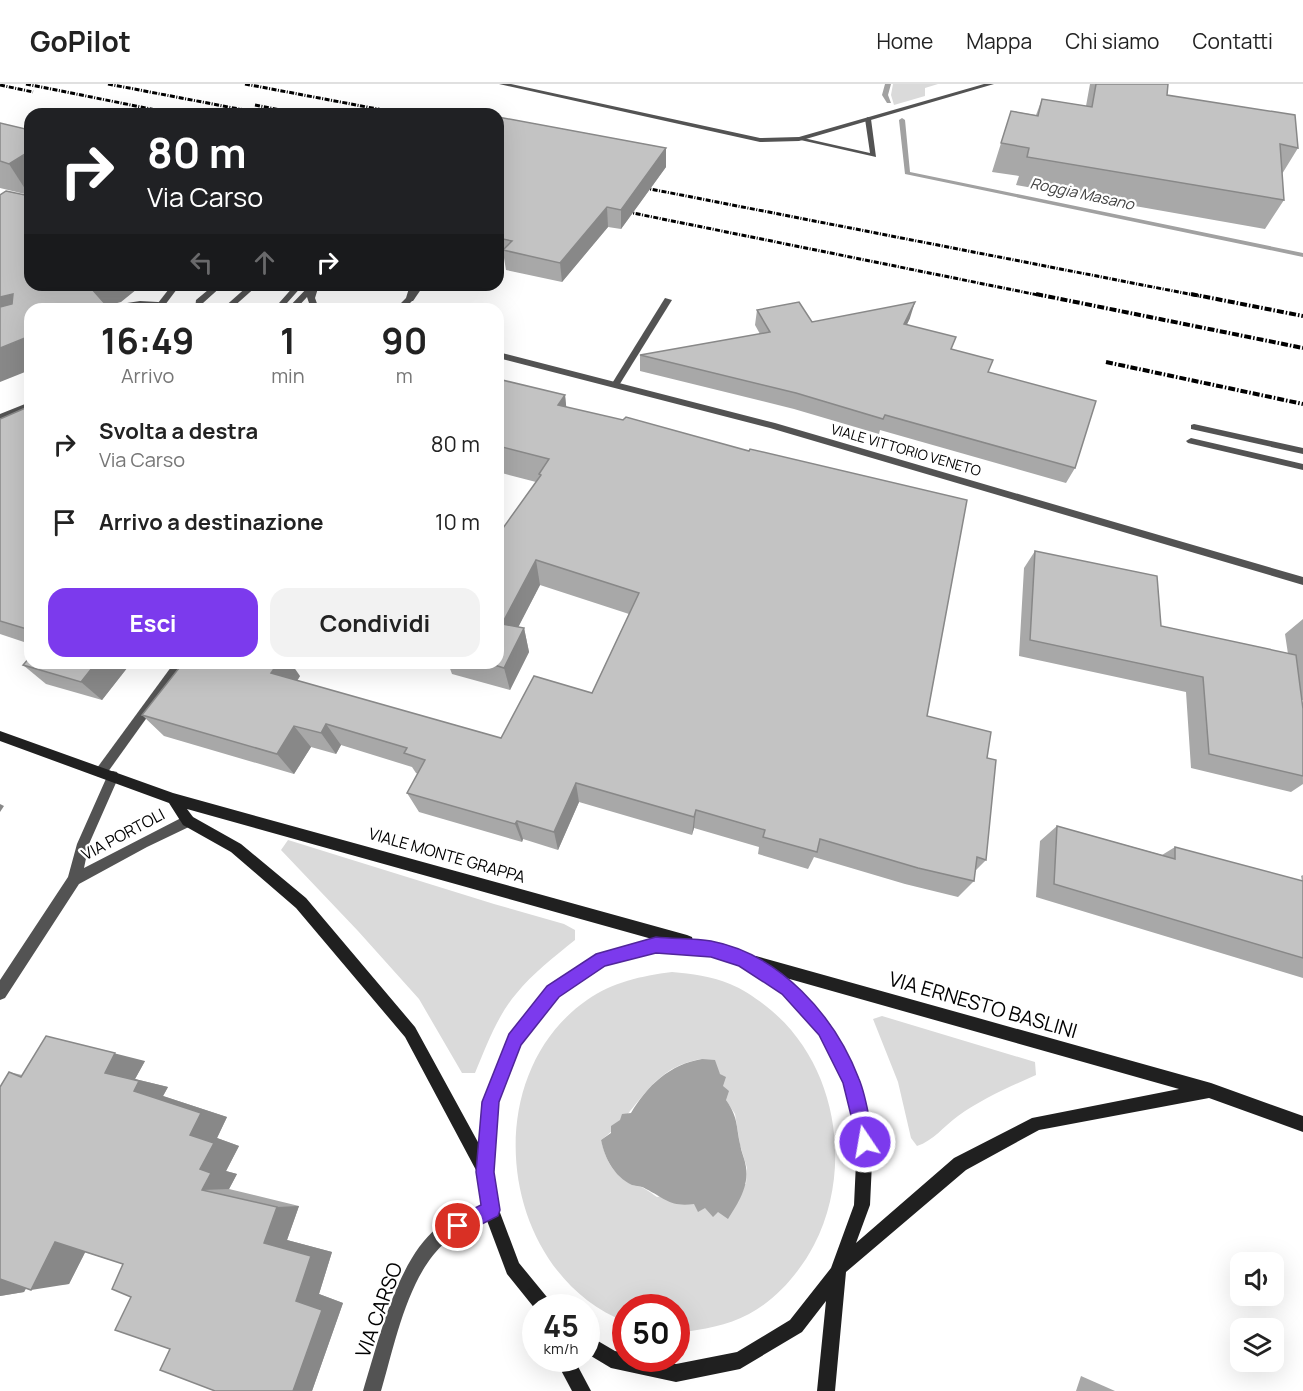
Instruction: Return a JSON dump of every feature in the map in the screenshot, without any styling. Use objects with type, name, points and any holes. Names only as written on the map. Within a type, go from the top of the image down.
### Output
[{"type":"main road","name":"VIALE MONTE GRAPPA","points":[[0,736],[173,799],[711,949]]},
{"type":"main road","points":[[173,799],[188,821],[236,848],[301,903],[410,1032],[485,1172]]},
{"type":"main road","points":[[528,1294],[513,1268],[491,1210],[485,1172],[490,1102],[515,1040],[553,992],[602,959],[656,945],[711,949],[743,960],[788,988],[825,1029],[852,1081],[865,1142],[862,1205],[839,1270],[826,1391]]},
{"type":"main road","name":"VIA ERNESTO BASLINI","points":[[743,960],[1210,1091],[1303,1124]]},
{"type":"main road","points":[[600,1352],[611,1359],[676,1373],[740,1360],[796,1326],[839,1270],[960,1164],[1037,1123],[1210,1091]]},
{"type":"main road","points":[[513,1268],[534,1294]]},
{"type":"main road","points":[[571,1372],[582,1391]]},
{"type":"street","points":[[502,84],[760,141],[799,139],[992,84]]},
{"type":"street","points":[[530,91],[535,84]]},
{"type":"street","points":[[799,139],[874,156],[868,119]]},
{"type":"street","points":[[132,303],[162,303],[171,291]]},
{"type":"street","points":[[199,303],[212,291]]},
{"type":"street","points":[[233,303],[247,291]]},
{"type":"street","points":[[283,303],[294,291]]},
{"type":"street","points":[[297,303],[310,291]]},
{"type":"street","points":[[410,299],[412,291]]},
{"type":"street","points":[[406,303],[416,291]]},
{"type":"street","points":[[615,385],[668,300]]},
{"type":"street","name":"VIALE VITTORIO VENETO","points":[[504,357],[772,425],[1303,581]]},
{"type":"street","points":[[0,418],[24,408]]},
{"type":"street","points":[[1194,427],[1303,451]]},
{"type":"street","points":[[1191,441],[1303,467]]},
{"type":"street","name":"VIA PORTOLI","points":[[0,993],[74,880],[82,844],[107,774],[176,669]]},
{"type":"street","name":"VIA PORTOLI","points":[[74,880],[188,821]]},
{"type":"street","name":"VIA CARSO","points":[[372,1391],[411,1278],[423,1256],[441,1235],[491,1210]]},
{"type":"shaded area","points":[[893,84],[938,84],[925,88],[925,96],[894,105],[891,95]]},
{"type":"shaded area","points":[[288,840],[564,924],[575,930],[575,940],[537,972],[516,994],[498,1022],[475,1073],[462,1073],[419,999],[281,850]]},
{"type":"shaded area","points":[[672,972],[709,977],[736,986],[772,1011],[794,1034],[812,1061],[825,1090],[832,1121],[835,1153],[833,1185],[826,1216],[808,1255],[778,1293],[759,1308],[732,1321],[690,1331],[690,1294],[612,1294],[612,1314],[600,1307],[600,1294],[581,1294],[551,1262],[529,1219],[517,1172],[517,1123],[528,1076],[551,1034],[587,1000],[607,989],[638,978]],"holes":[[[702,1059],[720,1074],[726,1100],[735,1114],[740,1145],[747,1168],[746,1184],[657,1197],[622,1177],[610,1165],[601,1140],[614,1129],[656,1081],[669,1071]]]},
{"type":"shaded area","points":[[882,1016],[1035,1062],[1036,1075],[977,1104],[958,1116],[928,1141],[917,1146],[911,1138],[898,1082],[873,1019]]},
{"type":"shaded area","points":[[702,1059],[715,1060],[720,1074],[726,1077],[723,1086],[729,1091],[726,1100],[735,1116],[746,1167],[744,1188],[728,1219],[718,1212],[713,1217],[705,1208],[698,1212],[694,1204],[668,1201],[644,1188],[632,1185],[620,1177],[611,1166],[601,1140],[611,1133],[611,1126],[620,1120],[622,1114],[631,1113],[644,1094],[660,1078],[680,1066]]},
{"type":"building","points":[[1096,84],[1168,84],[1167,95],[1295,115],[1298,148],[1280,144],[1284,200],[1027,157],[1029,148],[1001,143],[1011,111],[1038,116],[1042,99],[1092,107]]},
{"type":"building","points":[[504,118],[666,148],[621,210],[607,207],[560,263],[504,250],[512,241],[504,239]]},
{"type":"building","points":[[0,123],[24,129],[24,155],[9,164],[0,161]]},
{"type":"building","points":[[6,191],[24,195],[24,291],[94,291],[104,303],[24,303],[24,338],[0,348],[0,307],[12,304],[13,294],[0,297],[0,195]]},
{"type":"building","points":[[799,302],[812,322],[915,302],[904,324],[956,337],[951,349],[993,360],[988,372],[1096,401],[1075,468],[885,415],[883,419],[796,393],[640,355],[770,332],[757,310]]},
{"type":"building","points":[[504,380],[565,395],[558,405],[623,420],[626,417],[749,451],[750,449],[967,500],[927,716],[991,732],[987,758],[996,760],[986,860],[977,857],[974,881],[918,868],[820,839],[817,852],[763,837],[765,830],[696,810],[694,817],[576,783],[554,832],[517,821],[515,824],[407,793],[425,760],[404,753],[407,748],[326,724],[321,733],[294,726],[277,754],[142,715],[178,669],[274,669],[271,673],[501,738],[534,676],[592,693],[639,593],[536,560],[504,620],[504,527],[541,475],[539,474],[549,459],[504,448]]},
{"type":"building","points":[[24,409],[24,628],[0,621],[0,419]]},
{"type":"building","points":[[1035,551],[1157,576],[1161,626],[1296,655],[1303,709],[1303,776],[1209,754],[1203,677],[1030,640]]},
{"type":"building","points":[[504,624],[524,628],[504,668]]},
{"type":"building","points":[[37,669],[91,669],[81,682]]},
{"type":"building","points":[[1057,826],[1175,859],[1175,847],[1303,881],[1303,958],[1054,884]]},
{"type":"building","points":[[46,1036],[115,1053],[105,1073],[139,1081],[134,1091],[201,1113],[190,1135],[214,1143],[200,1169],[211,1173],[202,1190],[277,1207],[264,1243],[311,1256],[296,1301],[322,1310],[293,1391],[215,1391],[160,1370],[170,1349],[115,1330],[131,1297],[112,1289],[123,1264],[55,1242],[31,1290],[0,1279],[0,1087],[9,1072],[21,1077]]},
{"type":"waterway","name":"Roggia Masano","points":[[888,84],[885,95],[889,102]]},
{"type":"waterway","name":"Roggia Masano","points":[[902,120],[907,173],[1303,255]]},
{"type":"railway","points":[[26,84],[146,108]]},
{"type":"railway","points":[[108,84],[234,108]]},
{"type":"railway","points":[[245,84],[372,108]]},
{"type":"railway","points":[[0,85],[33,92]]},
{"type":"railway","points":[[255,105],[270,108]]},
{"type":"railway","points":[[635,186],[1199,296]]},
{"type":"railway","points":[[618,210],[1043,296]]},
{"type":"railway","points":[[1036,294],[1303,348]]},
{"type":"railway","points":[[1191,294],[1303,316]]},
{"type":"railway","points":[[1106,362],[1303,404]]},
{"type":"route","points":[[458,1226],[491,1210],[485,1172],[490,1102],[515,1040],[553,992],[602,959],[656,945],[711,949],[743,960],[788,988],[825,1029],[852,1081],[865,1142]]}]
